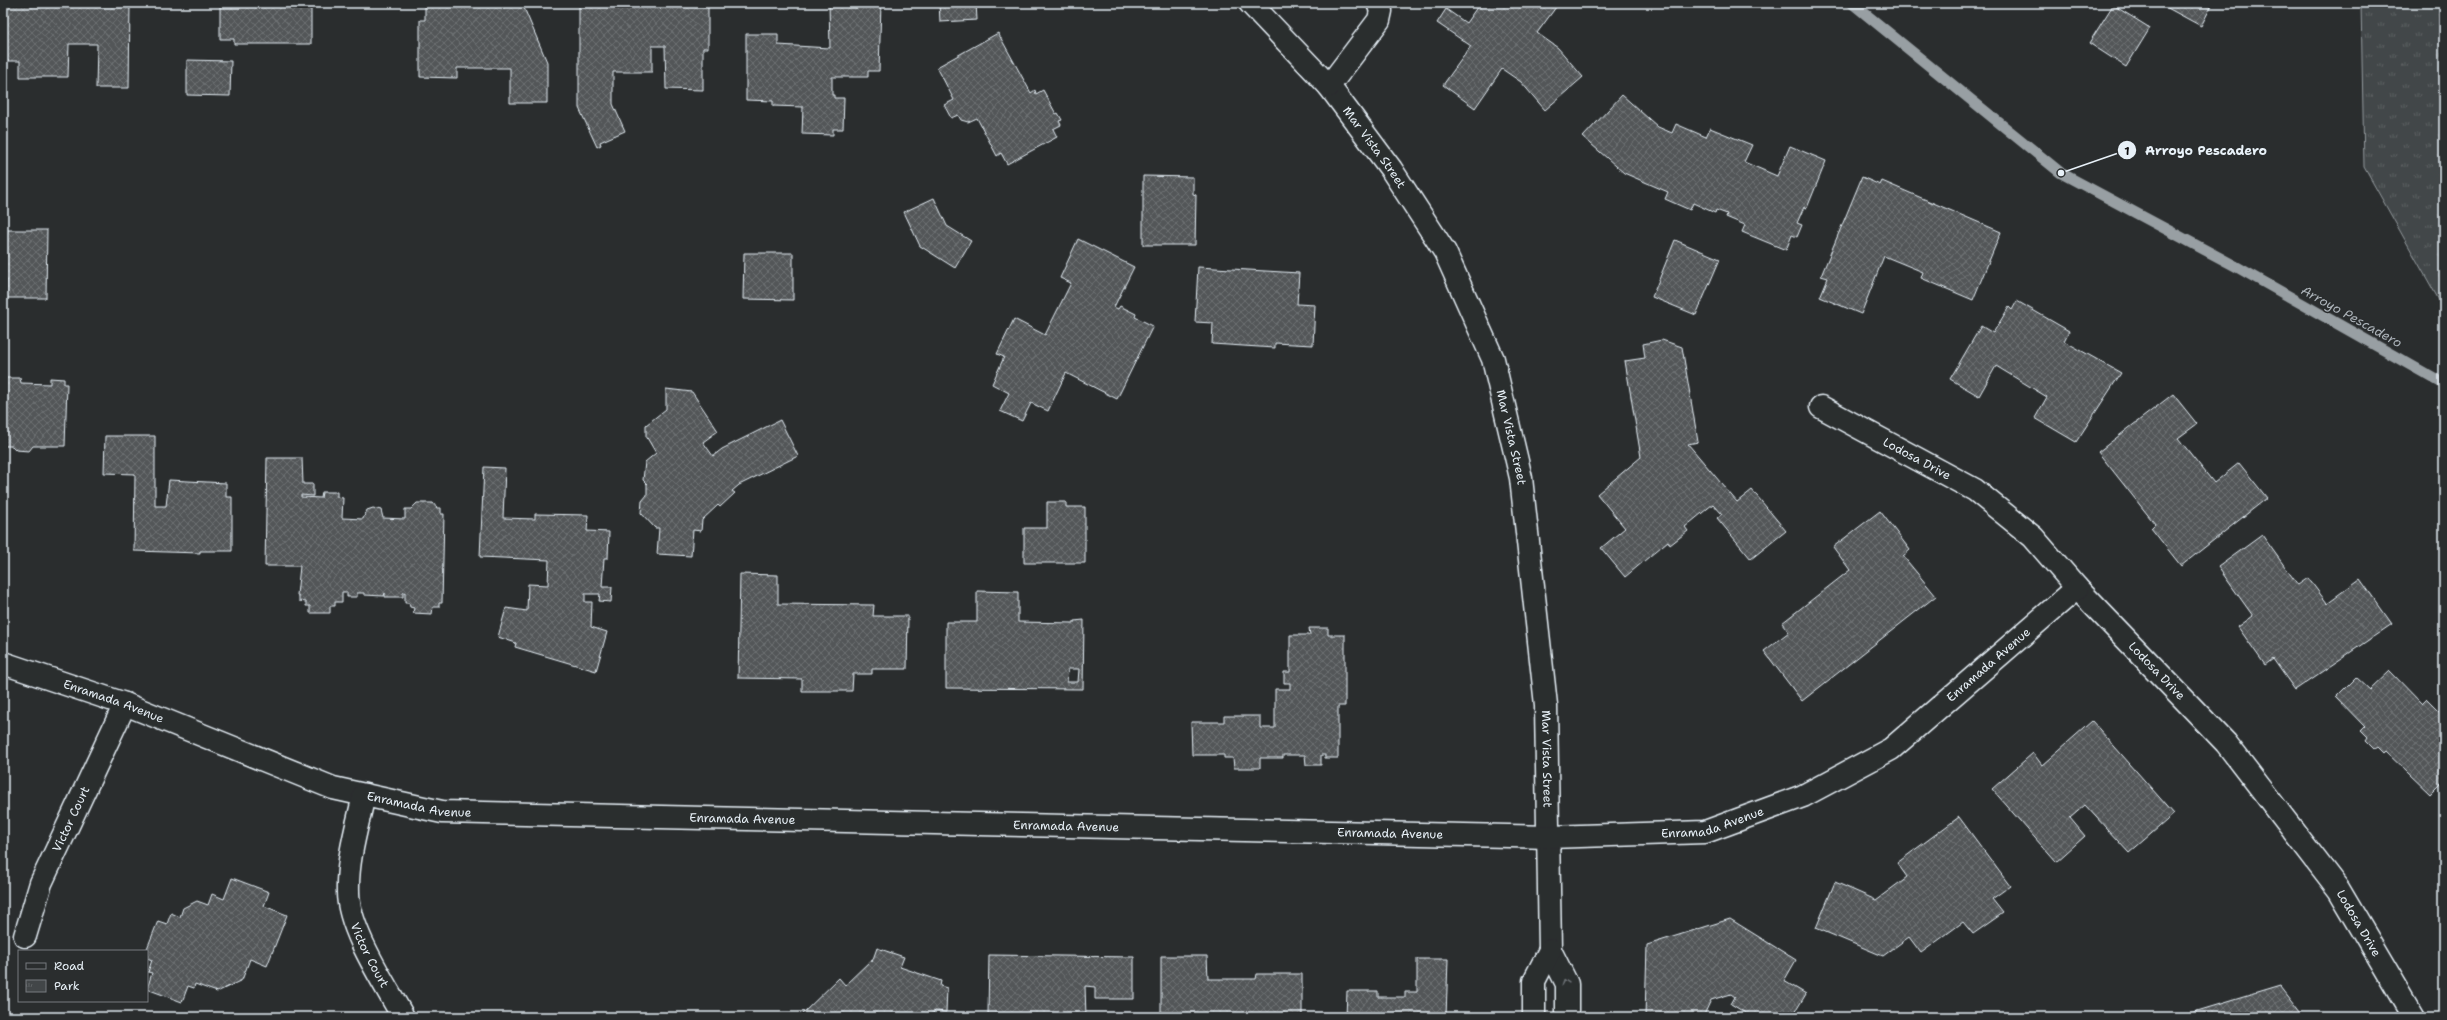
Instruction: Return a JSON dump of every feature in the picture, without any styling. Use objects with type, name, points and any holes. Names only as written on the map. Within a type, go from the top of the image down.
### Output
[{"type":"street","name":"Mar Vista Street","points":[[1250,3],[1329,86],[1392,169],[1445,252],[1494,359],[1521,478],[1546,705],[1550,950],[1567,984],[1567,1017]]},
{"type":"street","points":[[1329,86],[1379,20],[1381,11],[1378,3]]},
{"type":"street","name":"Lodosa Drive","points":[[1821,408],[1975,490],[2033,537],[2077,588],[2231,749],[2339,890],[2414,1017]]},
{"type":"street","name":"Enramada Avenue","points":[[3,663],[125,704],[333,788],[442,812],[1549,837],[1705,832],[1803,796],[1891,749],[2077,588]]},
{"type":"street","name":"Victor Court","points":[[25,936],[41,883],[125,704]]},
{"type":"street","name":"Victor Court","points":[[364,795],[351,854],[347,893],[353,923],[404,1017]]},
{"type":"street","name":"Mar Vista Street","points":[[1534,1017],[1534,981],[1550,950]]},
{"type":"green space","points":[[2361,3],[2444,3],[2444,309],[2364,167]]},
{"type":"building","points":[[3,3],[130,3],[129,88],[96,88],[97,44],[69,44],[68,77],[20,77],[20,61],[3,61]]},
{"type":"building","points":[[220,3],[311,3],[311,44],[234,44],[234,39],[220,39]]},
{"type":"building","points":[[425,3],[522,3],[547,62],[547,103],[510,103],[510,68],[457,68],[457,78],[420,77],[420,20],[425,20]]},
{"type":"building","points":[[579,3],[708,3],[708,48],[703,48],[703,90],[666,89],[665,46],[652,46],[652,72],[613,72],[613,104],[625,131],[600,142],[601,145],[597,147],[579,108]]},
{"type":"building","points":[[829,3],[881,3],[879,71],[868,71],[868,77],[832,77],[832,95],[834,95],[834,98],[844,98],[843,129],[833,129],[833,135],[802,134],[803,107],[773,106],[773,101],[746,100],[746,34],[778,34],[778,45],[830,48]]},
{"type":"building","points":[[939,3],[976,3],[977,20],[940,22]]},
{"type":"building","points":[[1480,3],[1559,3],[1537,33],[1558,48],[1583,77],[1545,110],[1521,82],[1502,69],[1475,108],[1443,85],[1471,46],[1437,23],[1446,9],[1466,23]]},
{"type":"building","points":[[2164,3],[2213,3],[2201,26],[2162,5]]},
{"type":"building","points":[[2113,5],[2150,28],[2126,67],[2089,43]]},
{"type":"building","points":[[998,33],[1031,93],[1035,90],[1036,94],[1043,90],[1056,114],[1058,113],[1062,120],[1059,121],[1061,125],[1053,129],[1057,137],[1007,164],[1001,153],[997,156],[977,118],[968,122],[961,120],[958,115],[951,118],[944,105],[954,100],[937,67]]},
{"type":"building","points":[[187,60],[231,61],[230,96],[187,95]]},
{"type":"building","points":[[1622,95],[1658,127],[1672,133],[1676,124],[1706,137],[1710,128],[1752,145],[1744,162],[1777,176],[1790,146],[1826,161],[1807,208],[1804,207],[1797,223],[1802,225],[1797,237],[1792,235],[1786,250],[1742,232],[1745,225],[1726,217],[1727,214],[1716,210],[1715,213],[1693,203],[1690,210],[1665,199],[1668,192],[1624,173],[1583,137]]},
{"type":"building","points":[[1143,176],[1193,177],[1193,194],[1196,195],[1195,245],[1143,245]]},
{"type":"building","points":[[1862,177],[1880,185],[1882,181],[2001,232],[1973,300],[1921,278],[1923,272],[1884,256],[1861,314],[1820,297],[1828,278],[1821,276]]},
{"type":"building","points":[[934,198],[947,226],[971,241],[955,268],[920,246],[904,212]]},
{"type":"building","points":[[6,230],[47,230],[46,298],[6,298],[7,280],[3,280]]},
{"type":"building","points":[[1078,239],[1134,267],[1114,307],[1118,309],[1120,306],[1136,314],[1135,317],[1153,326],[1117,399],[1066,373],[1048,411],[1031,403],[1022,421],[1000,411],[1009,393],[992,384],[1004,357],[997,354],[1014,319],[1045,335],[1071,283],[1060,278]]},
{"type":"building","points":[[1675,240],[1720,259],[1696,315],[1652,297]]},
{"type":"building","points":[[744,253],[793,253],[793,300],[743,299]]},
{"type":"building","points":[[1198,267],[1299,273],[1297,304],[1315,305],[1313,345],[1275,343],[1275,348],[1212,344],[1213,323],[1195,322]]},
{"type":"building","points":[[2017,301],[2069,331],[2064,341],[2121,373],[2076,442],[2035,418],[2047,397],[1996,366],[1979,396],[1950,379],[1981,326],[1993,333],[2009,307],[2012,310]]},
{"type":"building","points":[[1662,340],[1682,347],[1698,442],[1688,444],[1737,502],[1752,490],[1786,531],[1751,559],[1717,518],[1722,514],[1713,504],[1685,527],[1688,531],[1670,545],[1668,541],[1625,577],[1601,548],[1625,528],[1597,494],[1641,457],[1625,361],[1645,358],[1643,344]]},
{"type":"building","points":[[3,378],[20,378],[21,383],[50,384],[50,378],[64,379],[64,384],[67,384],[65,446],[33,446],[29,451],[16,450],[12,446],[3,446]]},
{"type":"building","points":[[666,389],[692,392],[718,431],[703,442],[713,456],[722,449],[780,420],[798,456],[739,485],[732,491],[735,493],[720,507],[718,505],[702,520],[701,531],[693,530],[691,556],[657,554],[659,528],[655,528],[641,513],[642,501],[647,495],[647,484],[643,480],[645,462],[656,453],[646,436],[646,425],[666,409]]},
{"type":"building","points":[[2173,394],[2197,424],[2178,438],[2214,483],[2239,463],[2267,498],[2181,566],[2151,528],[2155,524],[2098,452]]},
{"type":"building","points":[[105,436],[155,436],[155,506],[166,506],[169,480],[226,483],[226,497],[232,497],[232,551],[200,551],[200,553],[134,551],[135,474],[104,473]]},
{"type":"building","points":[[267,458],[302,458],[303,484],[313,484],[313,496],[301,495],[301,497],[321,498],[322,492],[337,492],[337,497],[343,498],[342,518],[363,519],[367,510],[373,508],[381,510],[383,518],[405,519],[405,509],[411,509],[417,503],[433,503],[437,508],[441,508],[441,514],[444,514],[442,603],[439,603],[439,607],[433,607],[432,614],[413,613],[414,608],[410,607],[409,603],[405,603],[405,592],[403,593],[403,597],[385,597],[385,593],[384,596],[364,595],[364,593],[357,593],[357,597],[347,597],[347,592],[342,592],[342,602],[335,602],[335,606],[330,606],[330,613],[310,613],[310,606],[306,606],[306,602],[299,601],[299,596],[297,595],[300,566],[265,566]]},
{"type":"building","points":[[484,467],[505,468],[503,518],[535,519],[535,514],[588,515],[587,531],[609,532],[608,558],[604,558],[602,587],[612,587],[611,602],[599,601],[600,594],[585,594],[585,602],[592,602],[591,627],[607,632],[596,671],[515,647],[516,643],[498,637],[506,608],[527,611],[528,584],[548,585],[549,560],[480,557]]},
{"type":"building","points":[[1047,502],[1066,502],[1066,507],[1085,507],[1085,563],[1024,563],[1024,528],[1047,528]]},
{"type":"building","points":[[1880,511],[1910,550],[1903,556],[1936,596],[1802,701],[1764,651],[1789,632],[1782,623],[1850,570],[1833,547]]},
{"type":"building","points":[[2262,535],[2298,585],[2308,578],[2327,603],[2360,579],[2392,624],[2295,690],[2273,659],[2265,665],[2238,627],[2253,616],[2218,567]]},
{"type":"building","points":[[740,574],[778,575],[778,604],[874,605],[873,616],[908,616],[907,669],[872,669],[872,674],[853,674],[852,691],[802,691],[802,679],[738,678]]},
{"type":"building","points":[[977,591],[1018,592],[1018,622],[1074,623],[1074,621],[1084,620],[1083,689],[946,688],[946,622],[977,622]],"holes":[[[1068,669],[1079,669],[1078,682],[1067,682]]]},
{"type":"building","points":[[1309,628],[1328,628],[1328,635],[1345,635],[1345,706],[1338,706],[1338,758],[1325,758],[1325,755],[1321,755],[1321,765],[1306,765],[1305,755],[1283,755],[1283,758],[1260,758],[1260,768],[1234,768],[1233,758],[1224,758],[1224,755],[1192,755],[1191,722],[1224,722],[1224,716],[1260,716],[1260,728],[1275,728],[1275,689],[1290,689],[1290,683],[1284,683],[1284,672],[1290,672],[1290,635],[1310,635]]},
{"type":"building","points":[[2390,671],[2422,704],[2427,699],[2444,716],[2444,780],[2430,794],[2385,751],[2383,753],[2377,747],[2374,749],[2366,741],[2368,738],[2361,731],[2365,727],[2336,697],[2356,677],[2370,690]]},
{"type":"building","points":[[2092,721],[2174,814],[2129,853],[2085,805],[2070,818],[2085,836],[2056,862],[1992,789],[2033,753],[2042,765]]},
{"type":"building","points":[[1959,817],[2010,886],[1992,899],[2003,913],[1973,934],[1963,922],[1921,953],[1909,937],[1883,956],[1816,928],[1835,882],[1876,900],[1907,877],[1897,863]]},
{"type":"building","points":[[232,878],[269,892],[264,906],[287,915],[267,966],[250,959],[242,980],[217,992],[195,984],[194,988],[188,986],[182,1002],[148,989],[152,973],[148,972],[152,960],[148,958],[148,950],[146,950],[158,921],[167,924],[171,913],[180,917],[183,908],[197,901],[208,905],[212,894],[224,899]]},
{"type":"building","points":[[1730,919],[1796,960],[1784,981],[1806,994],[1792,1017],[1752,1017],[1731,1004],[1735,997],[1731,994],[1711,1000],[1703,1017],[1645,1017],[1647,945]]},
{"type":"building","points":[[877,948],[904,957],[900,967],[941,981],[940,986],[947,988],[946,1012],[935,1011],[929,1017],[800,1016],[839,978],[845,985],[871,960],[872,962]]},
{"type":"building","points":[[989,955],[1134,957],[1134,999],[1095,999],[1095,987],[1085,986],[1086,1017],[1010,1017],[1010,1014],[988,1014]]},
{"type":"building","points":[[1161,956],[1207,956],[1208,979],[1256,979],[1257,974],[1302,974],[1302,1017],[1161,1017]]},
{"type":"building","points":[[1417,959],[1448,959],[1446,1017],[1346,1017],[1347,991],[1378,991],[1378,997],[1405,997],[1405,992],[1417,992]]},
{"type":"building","points":[[2280,986],[2304,1017],[2185,1017],[2184,1015]]},
{"type":"waterway","name":"Arroyo Pescadero","points":[[1852,3],[2061,173],[2237,267],[2444,384]]},
{"type":"place","name":"Arroyo Pescadero","points":[[2061,173]]}]
